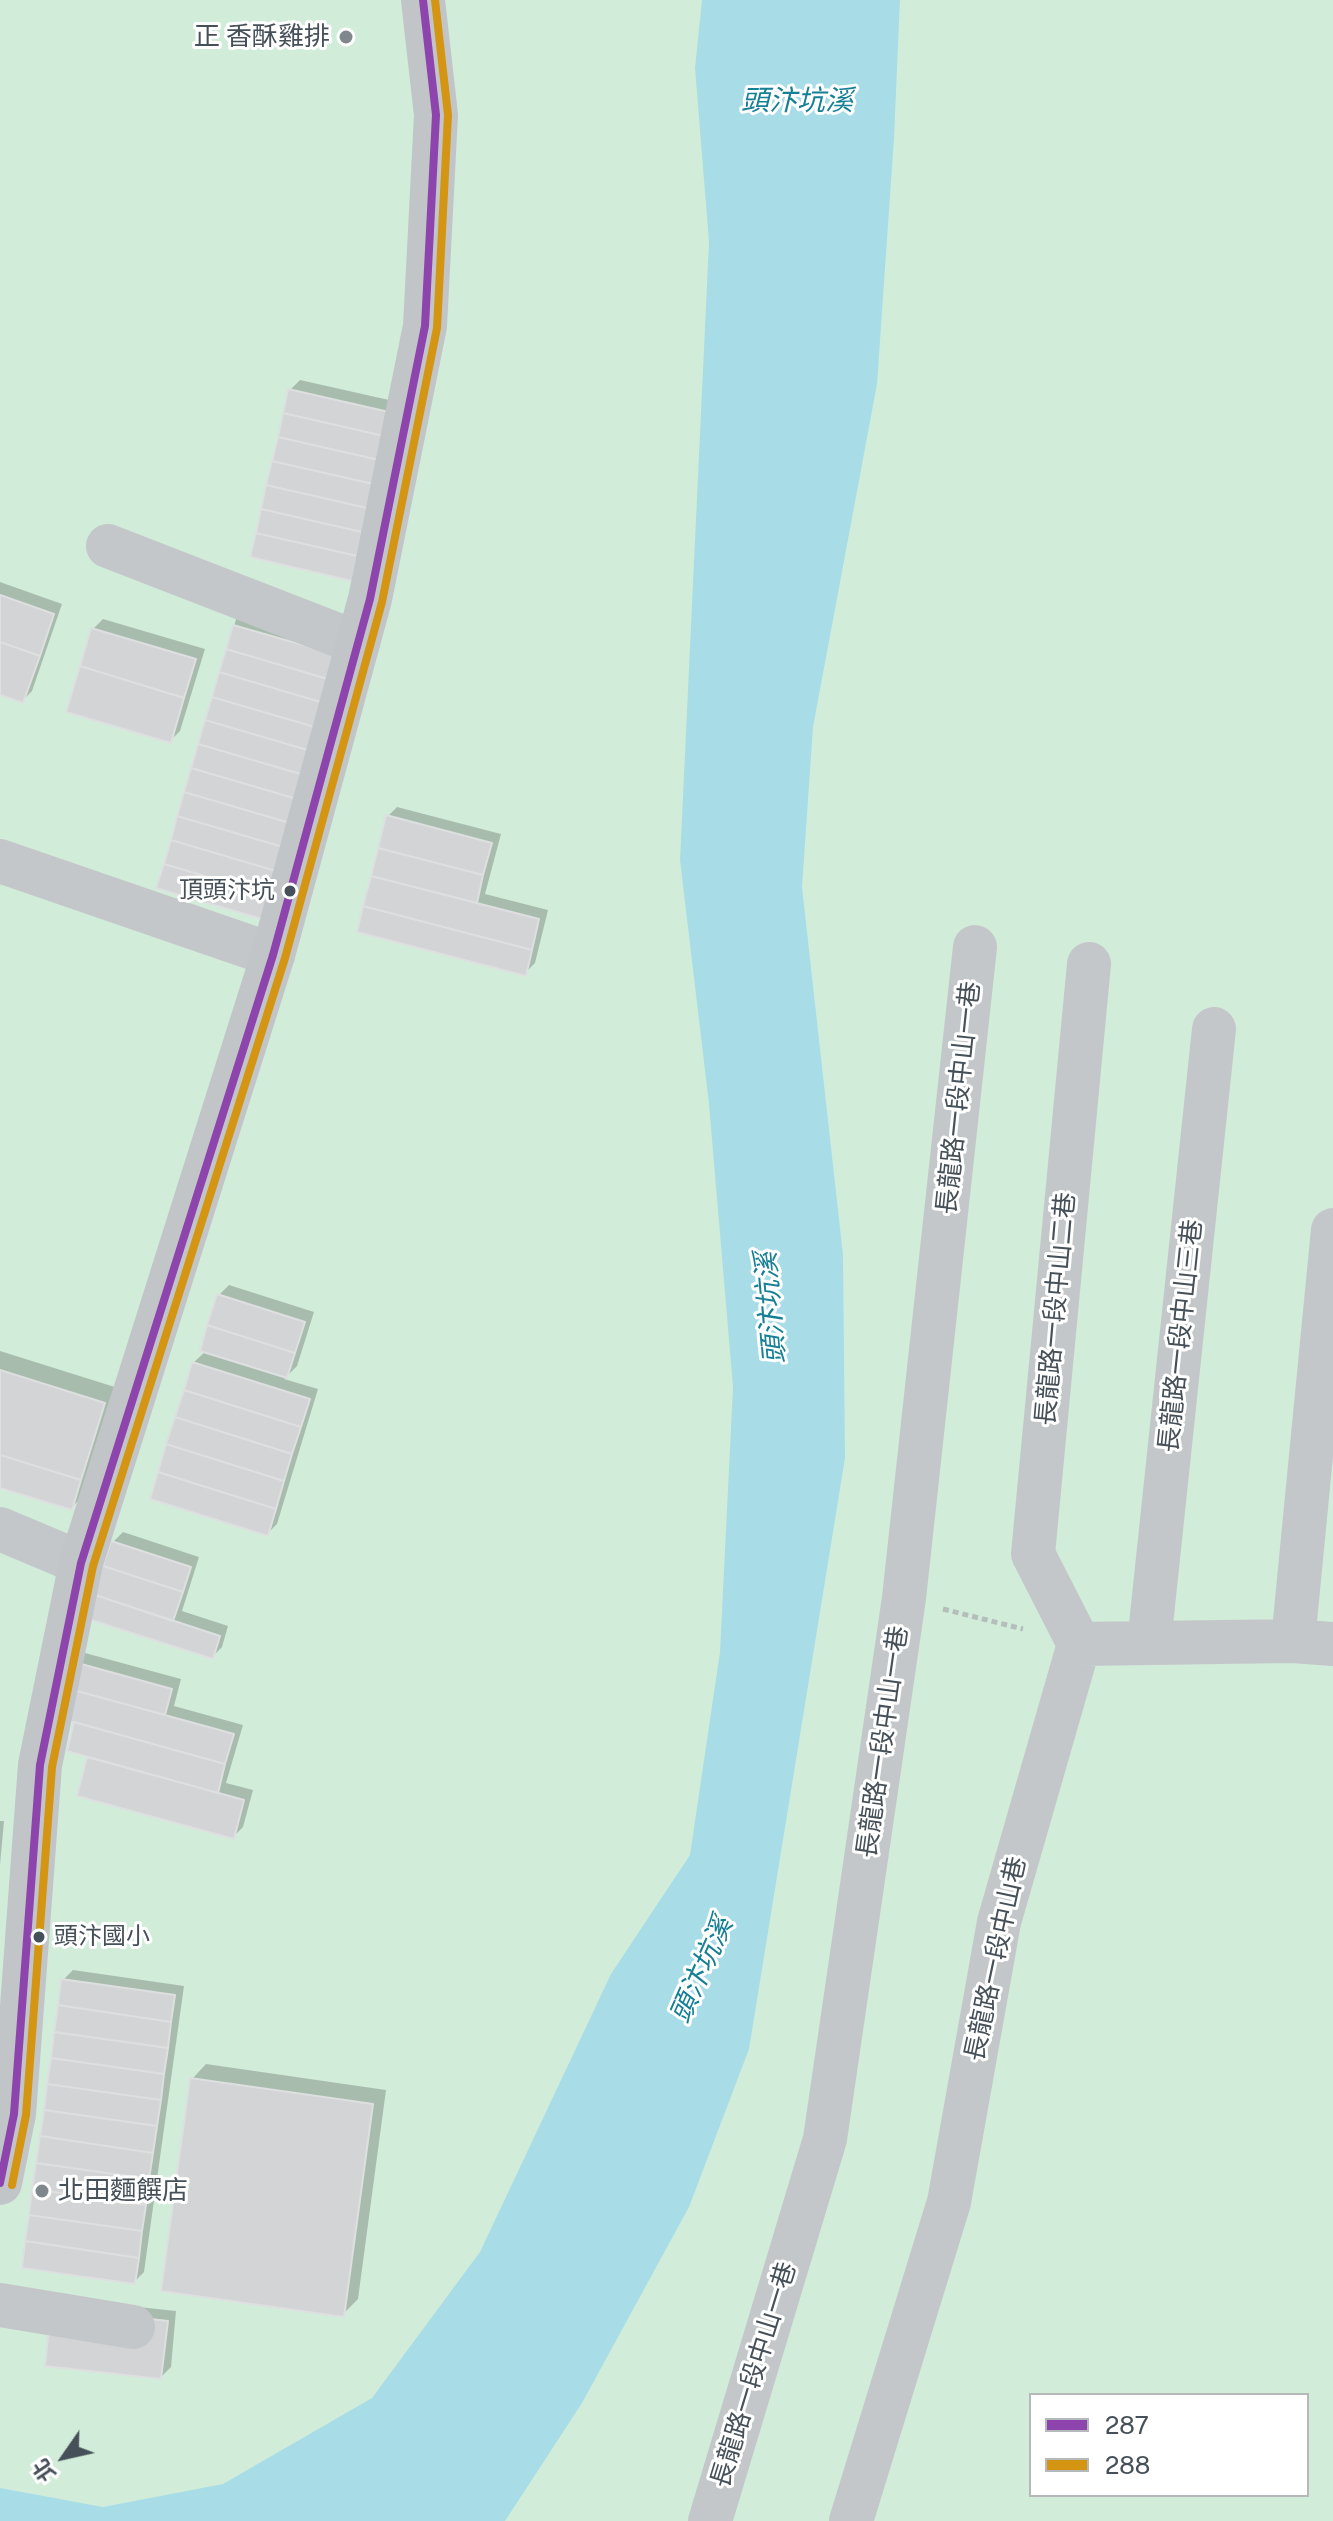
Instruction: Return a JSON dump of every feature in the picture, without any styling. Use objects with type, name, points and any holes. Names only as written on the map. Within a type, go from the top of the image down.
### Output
[{"type":"main road","points":[[0,2183],[40,1765],[81,1563],[273,955],[370,599],[425,326],[436,115],[423,0]]},
{"type":"street","points":[[108,546],[358,643]]},
{"type":"street","points":[[0,861],[273,955]]},
{"type":"street","name":"長龍路一段中山一巷","points":[[710,2521],[825,2139],[904,1598],[975,947]]},
{"type":"street","name":"長龍路一段中山二巷","points":[[1079,1644],[1033,1554],[1089,964]]},
{"type":"street","name":"長龍路一段中山三巷","points":[[1149,1643],[1214,1029]]},
{"type":"street","points":[[1079,1644],[1313,1643],[1333,1230]]},
{"type":"street","points":[[0,1529],[81,1563]]},
{"type":"street","name":"長龍路一段中山巷","points":[[851,2521],[949,2202],[999,1922],[1079,1644]]},
{"type":"street","points":[[0,2305],[133,2327]]},
{"type":"path","points":[[904,1598],[1079,1644]]},
{"type":"green space","points":[[0,0],[1333,0],[1333,2521],[0,2521]]},
{"type":"water","name":"頭汴坑溪","points":[[702,0],[900,0],[877,384],[813,727],[802,887],[843,1255],[845,1458],[749,2049],[689,2207],[582,2403],[505,2521],[0,2521],[0,2488],[103,2507],[223,2484],[372,2398],[480,2252],[611,1974],[690,1855],[720,1652],[733,1387],[709,1104],[680,860],[709,242],[695,68]]},
{"type":"building","points":[[288,389],[389,412],[384,436],[283,413]]},
{"type":"building","points":[[283,413],[384,436],[379,460],[278,437]]},
{"type":"building","points":[[278,437],[379,460],[373,484],[272,461]]},
{"type":"building","points":[[272,461],[373,484],[367,508],[266,485]]},
{"type":"building","points":[[266,485],[367,508],[362,532],[261,509]]},
{"type":"building","points":[[261,509],[362,532],[357,556],[256,533]]},
{"type":"building","points":[[256,533],[357,556],[352,581],[250,557]]},
{"type":"building","points":[[0,595],[54,614],[40,656],[0,642]]},
{"type":"building","points":[[233,625],[338,655],[331,680],[226,649]]},
{"type":"building","points":[[91,628],[196,659],[184,698],[80,666]]},
{"type":"building","points":[[0,642],[40,656],[23,703],[0,695]]},
{"type":"building","points":[[226,649],[331,680],[324,703],[219,672]]},
{"type":"building","points":[[80,666],[184,698],[171,743],[66,712]]},
{"type":"building","points":[[219,672],[324,703],[318,728],[212,697]]},
{"type":"building","points":[[212,697],[318,728],[311,751],[205,720]]},
{"type":"building","points":[[205,720],[311,751],[304,775],[198,744]]},
{"type":"building","points":[[198,744],[304,775],[297,799],[191,768]]},
{"type":"building","points":[[191,768],[297,799],[290,823],[184,792]]},
{"type":"building","points":[[184,792],[290,823],[283,847],[177,816]]},
{"type":"building","points":[[386,815],[492,843],[483,875],[378,848]]},
{"type":"building","points":[[177,816],[283,847],[276,871],[171,840]]},
{"type":"building","points":[[171,840],[276,871],[269,895],[164,864]]},
{"type":"building","points":[[378,848],[483,875],[477,903],[371,876]]},
{"type":"building","points":[[164,864],[269,895],[262,919],[156,888]]},
{"type":"building","points":[[371,876],[539,919],[532,950],[363,906]]},
{"type":"building","points":[[363,906],[532,950],[526,976],[357,932]]},
{"type":"building","points":[[217,1294],[305,1322],[295,1353],[207,1325]]},
{"type":"building","points":[[207,1325],[295,1353],[287,1378],[200,1351]]},
{"type":"building","points":[[192,1362],[310,1399],[301,1427],[184,1390]]},
{"type":"building","points":[[0,1370],[105,1403],[81,1480],[0,1455]]},
{"type":"building","points":[[184,1390],[301,1427],[292,1454],[175,1417]]},
{"type":"building","points":[[175,1417],[292,1454],[284,1481],[166,1444]]},
{"type":"building","points":[[166,1444],[284,1481],[276,1509],[158,1472]]},
{"type":"building","points":[[0,1455],[81,1480],[72,1510],[0,1488]]},
{"type":"building","points":[[158,1472],[276,1509],[268,1536],[150,1499]]},
{"type":"building","points":[[111,1541],[191,1567],[183,1592],[103,1566]]},
{"type":"building","points":[[97,1564],[183,1592],[173,1621],[92,1594]]},
{"type":"building","points":[[92,1594],[220,1636],[213,1659],[85,1618]]},
{"type":"building","points":[[74,1662],[172,1689],[165,1715],[66,1688]]},
{"type":"building","points":[[66,1688],[234,1734],[225,1764],[59,1718]]},
{"type":"building","points":[[74,1722],[225,1764],[218,1793],[67,1751]]},
{"type":"building","points":[[87,1757],[244,1800],[234,1839],[77,1796]]},
{"type":"building","points":[[61,1979],[175,1995],[171,2022],[58,2005]]},
{"type":"building","points":[[58,2005],[171,2022],[168,2048],[54,2032]]},
{"type":"building","points":[[54,2032],[168,2048],[164,2074],[51,2058]]},
{"type":"building","points":[[51,2058],[164,2074],[161,2100],[47,2084]]},
{"type":"building","points":[[190,2078],[373,2104],[344,2317],[161,2291]]},
{"type":"building","points":[[47,2084],[161,2100],[157,2126],[44,2110]]},
{"type":"building","points":[[44,2110],[157,2126],[153,2153],[40,2136]]},
{"type":"building","points":[[40,2136],[153,2153],[149,2179],[36,2163]]},
{"type":"building","points":[[36,2163],[149,2179],[146,2205],[32,2189]]},
{"type":"building","points":[[32,2189],[146,2205],[142,2231],[29,2215]]},
{"type":"building","points":[[29,2215],[142,2231],[139,2258],[25,2241]]},
{"type":"building","points":[[25,2241],[139,2258],[135,2284],[22,2268]]},
{"type":"building","points":[[51,2308],[168,2321],[161,2379],[45,2366]]},
{"type":"transit line","name":"287","points":[[0,2183],[14,2114],[40,1765],[81,1563],[273,955],[370,599],[425,326],[436,115],[423,0]]},
{"type":"transit line","name":"288","points":[[12,2185],[26,2115],[52,1767],[93,1566],[285,958],[382,602],[437,328],[448,115],[435,0]]},
{"type":"place","name":"正 香酥雞排","points":[[346,37]]},
{"type":"place","name":"頂頭汴坑","points":[[290,891]]},
{"type":"place","name":"頭汴國小","points":[[39,1937]]},
{"type":"place","name":"北田麵饌店","points":[[42,2191]]}]
